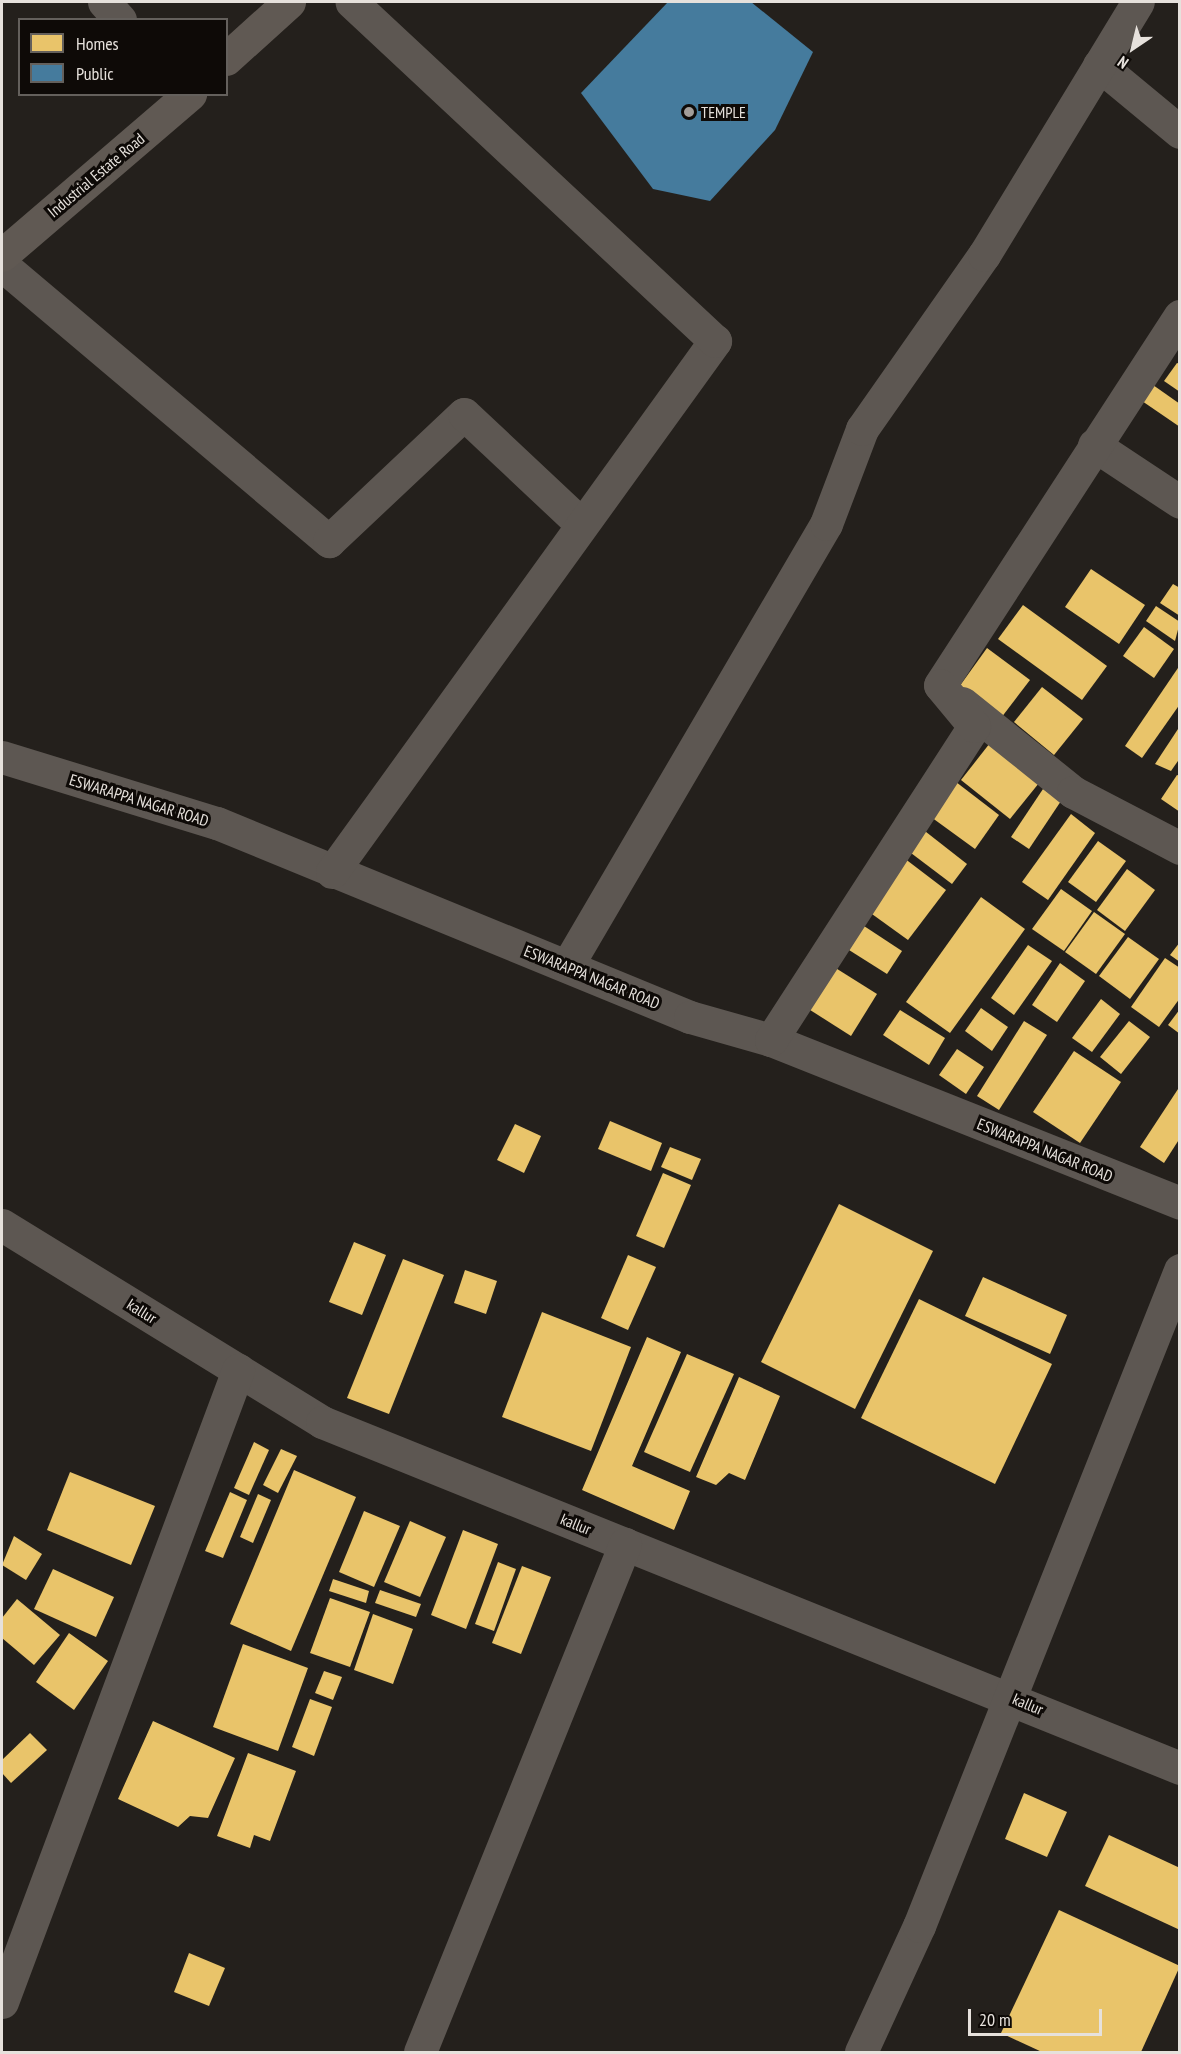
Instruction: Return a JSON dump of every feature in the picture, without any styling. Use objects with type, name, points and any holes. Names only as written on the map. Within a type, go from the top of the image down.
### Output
[{"type":"main road","points":[[228,57],[289,2]]},
{"type":"main road","name":"Industrial Estate Road","points":[[2,255],[187,96]]},
{"type":"street","points":[[104,2],[118,18]]},
{"type":"street","points":[[332,872],[715,340],[351,2]]},
{"type":"street","points":[[567,966],[826,524],[862,429],[984,255],[1138,2]]},
{"type":"street","points":[[1099,66],[1179,132]]},
{"type":"street","points":[[2,265],[329,541],[464,414],[581,524]]},
{"type":"street","points":[[940,685],[1179,316]]},
{"type":"street","points":[[1094,444],[1179,502]]},
{"type":"street","points":[[940,685],[1073,792],[1179,848]]},
{"type":"street","points":[[771,1040],[974,726],[940,685]]},
{"type":"street","name":"ESWARAPPA NAGAR ROAD","points":[[2,757],[217,823],[690,1017],[771,1040],[1179,1203]]},
{"type":"street","name":"kallur","points":[[2,1225],[322,1422],[1007,1695],[1179,1768]]},
{"type":"street","points":[[861,2052],[919,1926],[1007,1695],[1179,1270]]},
{"type":"street","points":[[2,2002],[238,1371]]},
{"type":"street","points":[[420,2052],[625,1544]]},
{"type":"building: Homes","points":[[1177,363],[1180,364],[1180,392],[1164,381]]},
{"type":"building: Homes","points":[[1153,385],[1180,404],[1180,427],[1142,401]]},
{"type":"building: Homes","points":[[1091,569],[1145,605],[1119,644],[1065,607]]},
{"type":"building: Homes","points":[[1173,584],[1180,588],[1180,616],[1160,603]]},
{"type":"building: Homes","points":[[1023,605],[1107,666],[1082,700],[998,639]]},
{"type":"building: Homes","points":[[1156,606],[1180,622],[1175,641],[1146,621]]},
{"type":"building: Homes","points":[[1144,627],[1174,649],[1154,678],[1123,656]]},
{"type":"building: Homes","points":[[987,648],[1030,680],[1001,718],[959,687]]},
{"type":"building: Homes","points":[[1180,665],[1180,704],[1142,758],[1125,746]]},
{"type":"building: Homes","points":[[1042,687],[1083,719],[1054,755],[1014,722]]},
{"type":"building: Homes","points":[[1180,726],[1180,758],[1171,771],[1155,764]]},
{"type":"building: Homes","points":[[990,743],[1039,783],[1010,819],[961,780]]},
{"type":"building: Homes","points":[[1177,775],[1180,776],[1180,812],[1161,799]]},
{"type":"building: Homes","points":[[956,782],[999,815],[975,849],[931,817]]},
{"type":"building: Homes","points":[[1043,789],[1061,801],[1029,849],[1011,837]]},
{"type":"building: Homes","points":[[1071,814],[1095,833],[1048,900],[1022,882]]},
{"type":"building: Homes","points":[[921,828],[967,864],[952,884],[907,850]]},
{"type":"building: Homes","points":[[1098,841],[1126,861],[1096,902],[1068,882]]},
{"type":"building: Homes","points":[[904,858],[946,890],[908,940],[865,909]]},
{"type":"building: Homes","points":[[1127,869],[1155,890],[1125,931],[1097,910]]},
{"type":"building: Homes","points":[[1061,889],[1092,911],[1064,951],[1032,929]]},
{"type":"building: Homes","points":[[981,897],[1025,929],[950,1033],[906,1002]]},
{"type":"building: Homes","points":[[1094,912],[1125,934],[1096,974],[1065,952]]},
{"type":"building: Homes","points":[[864,926],[902,951],[887,974],[849,950]]},
{"type":"building: Homes","points":[[1128,937],[1159,959],[1130,999],[1099,976]]},
{"type":"building: Homes","points":[[1180,942],[1180,962],[1170,955]]},
{"type":"building: Homes","points":[[1028,945],[1052,961],[1014,1015],[991,998]]},
{"type":"building: Homes","points":[[1165,958],[1180,968],[1180,998],[1159,1027],[1131,1007]]},
{"type":"building: Homes","points":[[1060,963],[1085,981],[1057,1022],[1032,1005]]},
{"type":"building: Homes","points":[[834,967],[877,994],[851,1036],[807,1008]]},
{"type":"building: Homes","points":[[1101,999],[1120,1014],[1092,1052],[1072,1038]]},
{"type":"building: Homes","points":[[981,1008],[1008,1027],[992,1051],[965,1031]]},
{"type":"building: Homes","points":[[1180,1009],[1180,1034],[1168,1025]]},
{"type":"building: Homes","points":[[900,1010],[945,1038],[929,1065],[883,1035]]},
{"type":"building: Homes","points":[[1024,1021],[1047,1035],[999,1110],[977,1096]]},
{"type":"building: Homes","points":[[1129,1021],[1150,1037],[1121,1074],[1100,1057]]},
{"type":"building: Homes","points":[[957,1049],[984,1067],[966,1094],[939,1075]]},
{"type":"building: Homes","points":[[1074,1051],[1121,1082],[1080,1143],[1033,1112]]},
{"type":"building: Homes","points":[[1180,1086],[1180,1138],[1164,1163],[1140,1147]]},
{"type":"building: Homes","points":[[610,1121],[662,1143],[651,1171],[598,1149]]},
{"type":"building: Homes","points":[[515,1124],[541,1136],[524,1173],[497,1160]]},
{"type":"building: Homes","points":[[670,1147],[701,1159],[692,1180],[661,1167]]},
{"type":"building: Homes","points":[[663,1173],[691,1185],[664,1248],[636,1236]]},
{"type":"building: Homes","points":[[839,1204],[933,1251],[855,1409],[761,1362]]},
{"type":"building: Homes","points":[[354,1242],[386,1255],[362,1315],[329,1302]]},
{"type":"building: Homes","points":[[628,1255],[656,1267],[628,1330],[601,1318]]},
{"type":"building: Homes","points":[[403,1259],[444,1275],[389,1414],[347,1398]]},
{"type":"building: Homes","points":[[465,1270],[497,1281],[486,1314],[454,1303]]},
{"type":"building: Homes","points":[[983,1277],[1067,1315],[1050,1354],[965,1316]]},
{"type":"building: Homes","points":[[919,1299],[1052,1364],[995,1484],[861,1418]]},
{"type":"building: Homes","points":[[542,1312],[631,1347],[591,1451],[502,1417]]},
{"type":"building: Homes","points":[[647,1337],[681,1352],[632,1466],[690,1491],[674,1530],[582,1490]]},
{"type":"building: Homes","points":[[687,1354],[734,1374],[690,1472],[644,1452]]},
{"type":"building: Homes","points":[[739,1377],[780,1396],[745,1480],[729,1473],[716,1485],[696,1477]]},
{"type":"building: Homes","points":[[254,1442],[269,1450],[249,1495],[234,1488]]},
{"type":"building: Homes","points":[[281,1449],[297,1456],[278,1493],[263,1485]]},
{"type":"building: Homes","points":[[294,1470],[356,1497],[291,1651],[230,1624]]},
{"type":"building: Homes","points":[[70,1472],[155,1506],[131,1565],[47,1530]]},
{"type":"building: Homes","points":[[230,1492],[247,1500],[223,1558],[205,1551]]},
{"type":"building: Homes","points":[[258,1494],[271,1500],[253,1543],[240,1537]]},
{"type":"building: Homes","points":[[364,1511],[400,1526],[374,1587],[339,1572]]},
{"type":"building: Homes","points":[[410,1521],[446,1537],[420,1597],[384,1582]]},
{"type":"building: Homes","points":[[463,1530],[498,1544],[466,1629],[431,1615]]},
{"type":"building: Homes","points":[[14,1536],[42,1554],[26,1580],[2,1565]]},
{"type":"building: Homes","points":[[498,1562],[516,1569],[494,1631],[475,1624]]},
{"type":"building: Homes","points":[[522,1566],[551,1577],[521,1654],[492,1643]]},
{"type":"building: Homes","points":[[53,1569],[114,1597],[96,1637],[34,1609]]},
{"type":"building: Homes","points":[[333,1579],[369,1591],[366,1603],[329,1591]]},
{"type":"building: Homes","points":[[380,1590],[421,1604],[416,1617],[375,1603]]},
{"type":"building: Homes","points":[[330,1598],[370,1612],[350,1667],[310,1653]]},
{"type":"building: Homes","points":[[17,1599],[60,1635],[34,1665],[2,1638],[2,1618]]},
{"type":"building: Homes","points":[[373,1614],[413,1629],[393,1684],[354,1670]]},
{"type":"building: Homes","points":[[69,1633],[108,1661],[74,1710],[36,1682]]},
{"type":"building: Homes","points":[[243,1644],[308,1668],[278,1751],[213,1727]]},
{"type":"building: Homes","points":[[324,1671],[342,1677],[333,1700],[315,1693]]},
{"type":"building: Homes","points":[[310,1699],[332,1707],[314,1756],[292,1747]]},
{"type":"building: Homes","points":[[153,1721],[235,1758],[208,1818],[190,1816],[178,1827],[118,1799]]},
{"type":"building: Homes","points":[[30,1733],[47,1750],[11,1783],[2,1773],[2,1760]]},
{"type":"building: Homes","points":[[248,1753],[296,1771],[270,1841],[254,1835],[250,1848],[217,1836]]},
{"type":"building: Homes","points":[[1024,1793],[1067,1812],[1047,1857],[1005,1839]]},
{"type":"building: Homes","points":[[1109,1835],[1180,1868],[1180,1930],[1085,1886]]},
{"type":"building: Homes","points":[[1059,1910],[1180,1966],[1141,2052],[1042,2052],[1001,2033]]},
{"type":"building: Homes","points":[[189,1953],[225,1968],[209,2006],[174,1992]]},
{"type":"building: Public","name":"TEMPLE","points":[[668,2],[751,2],[813,52],[775,130],[710,201],[653,189],[581,93]]},
{"type":"place","name":"TEMPLE","points":[[689,112]]}]
